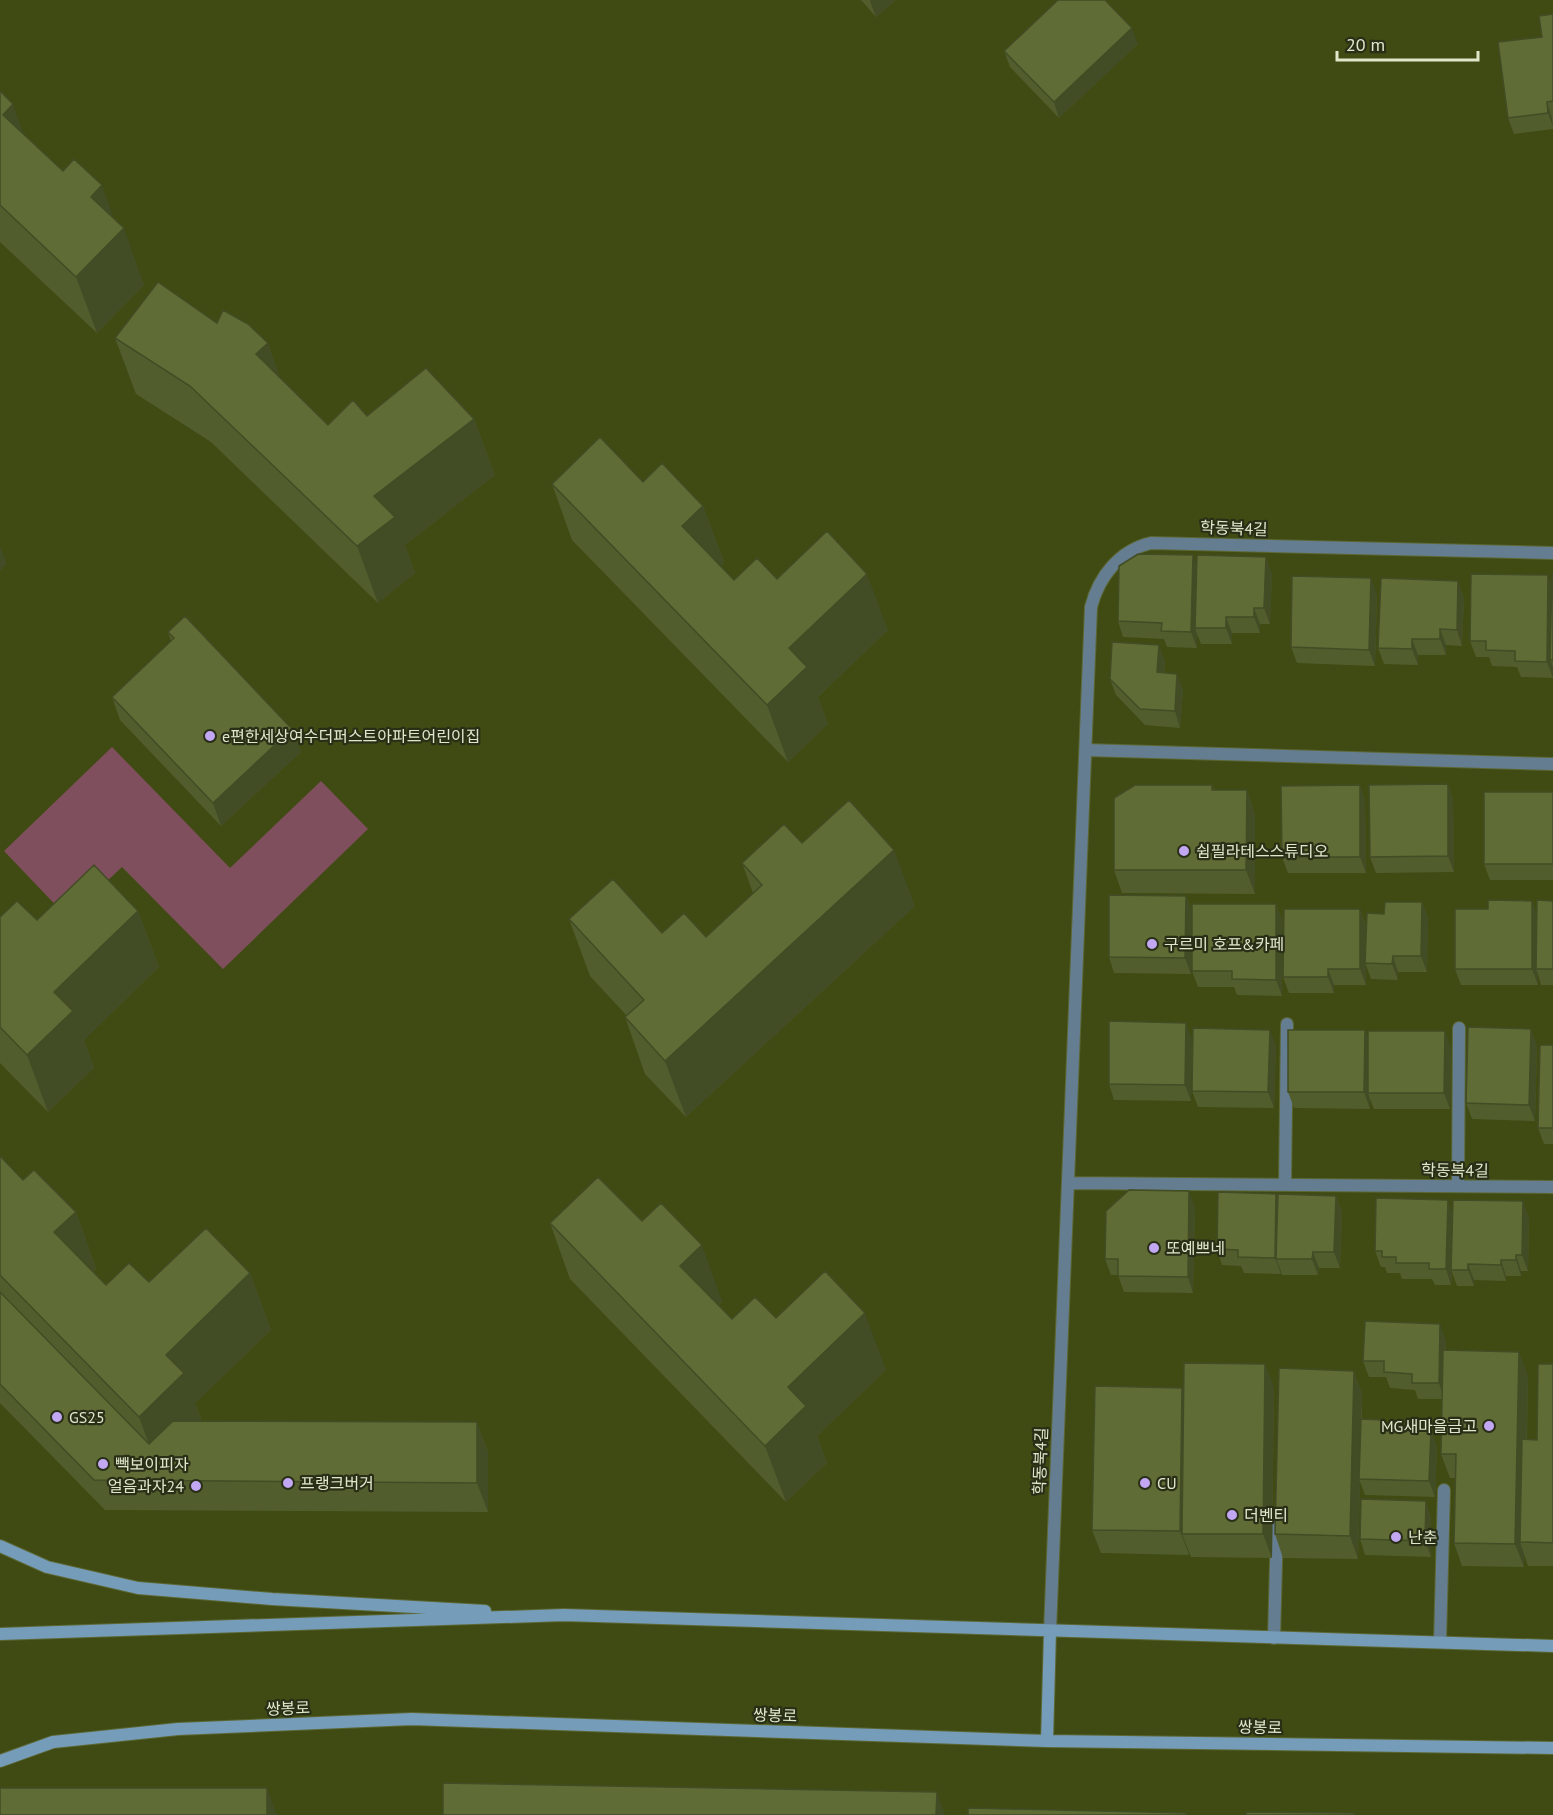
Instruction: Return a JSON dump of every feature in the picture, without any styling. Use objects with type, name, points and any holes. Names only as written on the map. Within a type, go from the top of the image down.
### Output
[{"type":"street","name":"학동북4길","points":[[1047,1741],[1091,607],[1094,593],[1109,568],[1138,546],[1162,543],[1553,553]]},
{"type":"street","points":[[1086,750],[1553,764]]},
{"type":"street","points":[[1285,1185],[1287,1024]]},
{"type":"street","points":[[1458,1186],[1459,1028]]},
{"type":"street","name":"학동북4길","points":[[1068,1183],[1553,1187]]},
{"type":"street","points":[[1440,1642],[1444,1490]]},
{"type":"street","points":[[1274,1638],[1278,1508]]},
{"type":"street","points":[[0,1546],[47,1567],[138,1587],[272,1599],[564,1615],[1553,1646]]},
{"type":"street","points":[[0,1634],[564,1615]]},
{"type":"street","name":"쌍봉로","points":[[0,1761],[53,1742],[178,1729],[412,1719],[1047,1741],[1553,1748]]},
{"type":"shaded area","points":[[112,747],[230,868],[321,781],[368,829],[223,969],[122,867],[68,918],[4,851]]},
{"type":"building","points":[[1058,0],[1105,0],[1132,28],[1054,102],[1004,51]]},
{"type":"building","points":[[1553,14],[1553,101],[1547,102],[1548,113],[1508,118],[1498,42],[1542,37],[1539,16]]},
{"type":"building","points":[[0,91],[13,104],[3,115],[63,171],[74,159],[102,185],[91,197],[124,228],[76,277],[0,205]]},
{"type":"building","points":[[158,282],[217,323],[223,310],[248,324],[268,343],[256,354],[328,425],[353,400],[367,416],[426,368],[474,419],[374,496],[395,517],[357,546],[190,386],[115,338]]},
{"type":"building","points":[[600,437],[643,482],[662,463],[703,506],[682,526],[734,580],[757,558],[777,579],[827,531],[867,574],[789,648],[807,667],[767,705],[552,484]]},
{"type":"building","points":[[1138,554],[1193,555],[1191,632],[1161,631],[1162,623],[1118,621],[1119,566]]},
{"type":"building","points":[[1197,555],[1266,557],[1264,608],[1254,608],[1254,617],[1226,617],[1226,628],[1195,628]]},
{"type":"building","points":[[1471,574],[1548,575],[1547,662],[1515,661],[1515,651],[1486,650],[1486,641],[1470,641]]},
{"type":"building","points":[[1552,574],[1553,660],[1550,660]]},
{"type":"building","points":[[1292,576],[1371,578],[1369,650],[1291,647]]},
{"type":"building","points":[[1381,578],[1458,581],[1457,630],[1440,629],[1440,639],[1412,639],[1412,649],[1378,648]]},
{"type":"building","name":"e편한세상여수더퍼스트아파트어린이집","points":[[185,616],[292,729],[213,803],[112,697],[174,638],[168,632]]},
{"type":"building","points":[[1112,642],[1159,645],[1157,672],[1177,674],[1175,711],[1140,709],[1110,679]]},
{"type":"building","points":[[1448,784],[1448,856],[1370,857],[1369,785]]},
{"type":"building","points":[[1135,785],[1212,785],[1212,790],[1247,790],[1246,870],[1114,870],[1114,798]]},
{"type":"building","points":[[1360,785],[1360,857],[1282,857],[1281,786]]},
{"type":"building","points":[[1484,792],[1553,792],[1553,864],[1484,864]]},
{"type":"building","points":[[849,800],[894,850],[665,1061],[625,1017],[644,1000],[569,919],[613,879],[662,933],[684,913],[706,937],[762,885],[742,863],[784,824],[802,843]]},
{"type":"building","points":[[94,865],[138,911],[54,992],[73,1011],[27,1055],[0,1027],[0,917],[17,901],[37,920]]},
{"type":"building","points":[[1109,895],[1186,896],[1185,958],[1109,957]]},
{"type":"building","points":[[1488,900],[1532,901],[1532,969],[1455,969],[1455,909],[1488,909]]},
{"type":"building","points":[[1537,900],[1553,901],[1553,969],[1536,969]]},
{"type":"building","points":[[1385,902],[1422,902],[1421,956],[1393,956],[1392,964],[1365,963],[1367,913],[1384,914]]},
{"type":"building","points":[[1192,904],[1276,904],[1276,980],[1232,979],[1232,971],[1192,971]]},
{"type":"building","points":[[1284,909],[1360,909],[1360,969],[1328,969],[1328,977],[1283,977]]},
{"type":"building","points":[[1109,1021],[1186,1023],[1185,1085],[1109,1084]]},
{"type":"building","points":[[1468,1027],[1531,1029],[1529,1105],[1466,1103]]},
{"type":"building","points":[[1193,1028],[1270,1030],[1268,1092],[1192,1091]]},
{"type":"building","points":[[1288,1030],[1365,1030],[1364,1092],[1288,1092]]},
{"type":"building","points":[[1368,1031],[1445,1031],[1444,1093],[1368,1093]]},
{"type":"building","points":[[1540,1045],[1553,1045],[1553,1128],[1538,1128]]},
{"type":"building","points":[[0,1156],[23,1180],[34,1170],[76,1212],[54,1232],[106,1285],[129,1263],[149,1282],[206,1228],[250,1273],[166,1355],[184,1373],[139,1417],[0,1275]]},
{"type":"building","points":[[598,1177],[642,1221],[661,1203],[702,1245],[680,1266],[732,1319],[755,1297],[776,1318],[825,1271],[865,1313],[788,1387],[806,1406],[765,1446],[550,1223]]},
{"type":"building","points":[[1129,1190],[1189,1191],[1188,1277],[1118,1276],[1118,1259],[1105,1259],[1106,1211]]},
{"type":"building","points":[[1218,1192],[1276,1194],[1275,1258],[1238,1257],[1238,1250],[1217,1249]]},
{"type":"building","points":[[1278,1194],[1336,1196],[1334,1252],[1313,1252],[1312,1259],[1276,1259]]},
{"type":"building","points":[[1376,1198],[1448,1200],[1446,1269],[1429,1269],[1429,1263],[1396,1263],[1396,1257],[1382,1257],[1382,1251],[1375,1251]]},
{"type":"building","points":[[1453,1200],[1523,1201],[1522,1255],[1516,1255],[1516,1260],[1501,1260],[1501,1265],[1468,1264],[1468,1270],[1451,1270]]},
{"type":"building","points":[[0,1292],[149,1444],[173,1421],[477,1422],[477,1483],[94,1480],[0,1384]]},
{"type":"building","points":[[1365,1321],[1440,1324],[1439,1383],[1412,1383],[1412,1374],[1384,1372],[1384,1361],[1363,1361]]},
{"type":"building","name":"MG새마을금고","points":[[1443,1350],[1519,1352],[1515,1544],[1454,1543],[1456,1454],[1441,1454]]},
{"type":"building","points":[[1184,1363],[1265,1364],[1263,1534],[1182,1534]]},
{"type":"building","points":[[1538,1364],[1553,1364],[1553,1543],[1520,1542],[1522,1439],[1537,1440]]},
{"type":"building","points":[[1279,1368],[1354,1371],[1350,1536],[1275,1534]]},
{"type":"building","points":[[1095,1386],[1182,1388],[1180,1531],[1092,1530]]},
{"type":"building","points":[[1361,1419],[1384,1420],[1384,1429],[1431,1430],[1429,1481],[1359,1479]]},
{"type":"building","points":[[1361,1499],[1426,1501],[1425,1541],[1360,1539]]},
{"type":"building","points":[[443,1783],[937,1792],[936,1815],[443,1815]]},
{"type":"building","points":[[0,1788],[267,1788],[267,1815],[0,1815]]},
{"type":"building","points":[[968,1808],[1186,1813],[1186,1815],[968,1815]]},
{"type":"building","points":[[1246,1812],[1354,1813],[1354,1815],[1246,1815]]},
{"type":"place","name":"e편한세상여수더퍼스트아파트어린이집","points":[[210,736]]},
{"type":"place","name":"쉼필라테스스튜디오","points":[[1184,851]]},
{"type":"place","name":"구르미 호프&카페","points":[[1152,944]]},
{"type":"place","name":"또예쁘네","points":[[1154,1248]]},
{"type":"place","name":"GS25","points":[[57,1417]]},
{"type":"place","name":"MG새마을금고","points":[[1489,1426]]},
{"type":"place","name":"빽보이피자","points":[[103,1464]]},
{"type":"place","name":"프랭크버거","points":[[288,1483]]},
{"type":"place","name":"CU","points":[[1145,1483]]},
{"type":"place","name":"얼음과자24","points":[[196,1486]]},
{"type":"place","name":"더벤티","points":[[1232,1515]]},
{"type":"place","name":"난춘","points":[[1396,1537]]}]
